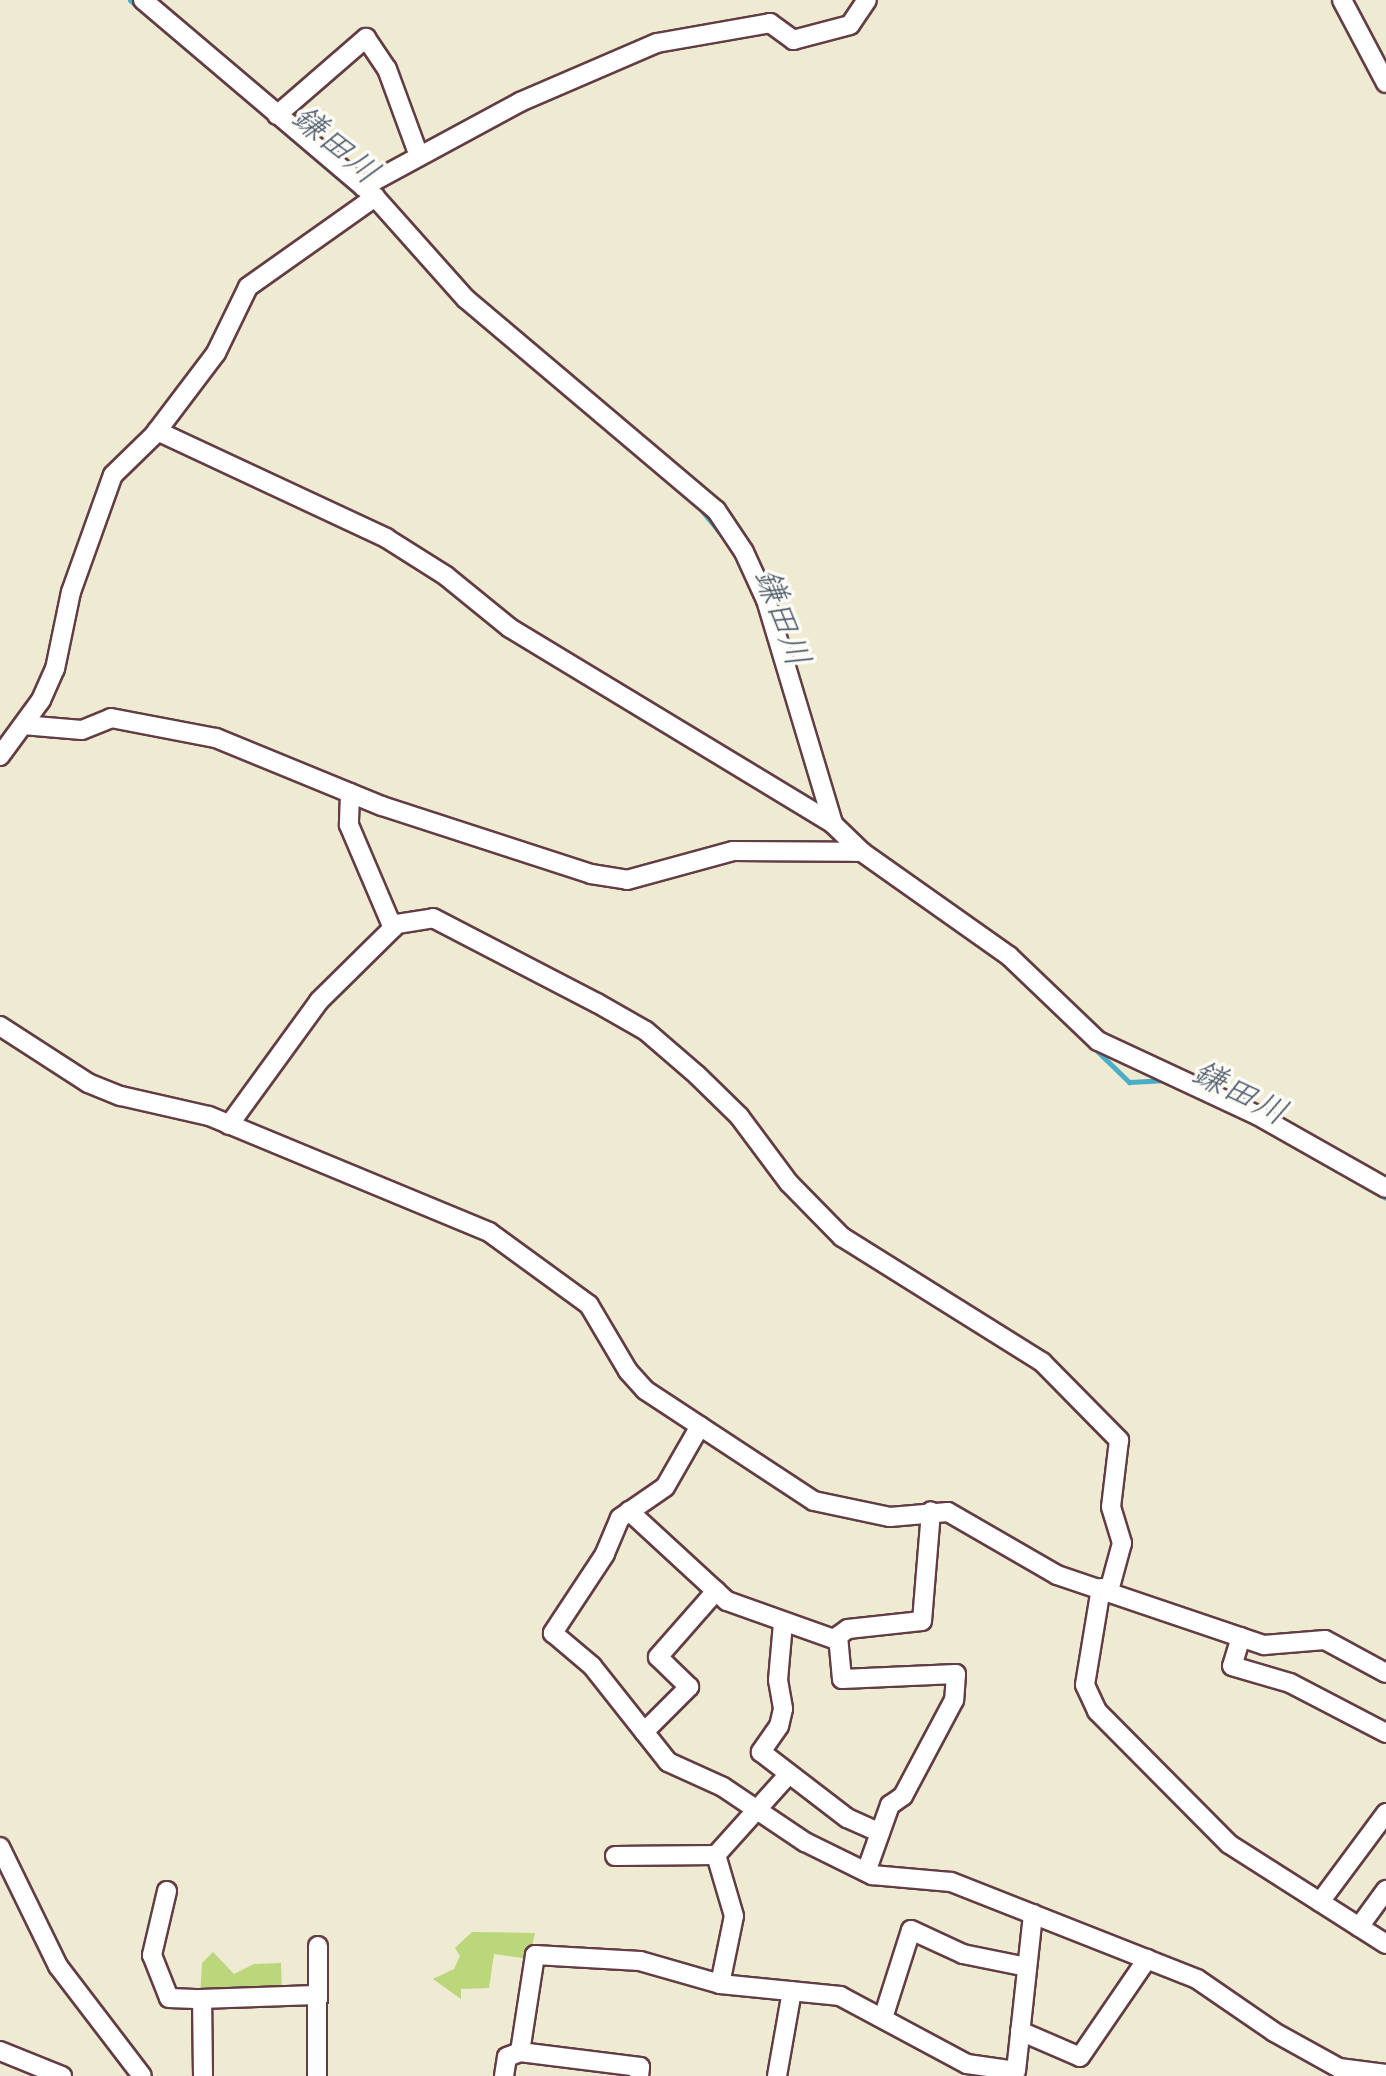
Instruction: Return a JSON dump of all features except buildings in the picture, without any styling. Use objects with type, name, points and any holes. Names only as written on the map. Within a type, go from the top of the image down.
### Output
[{"type":"street","points":[[143,0],[369,192],[466,299],[716,510],[732,530],[766,600],[833,824]]},
{"type":"street","points":[[0,756],[23,725],[55,669],[71,592],[113,475],[157,431],[216,353],[248,287],[419,156],[520,102],[657,43],[770,23],[793,40],[850,25],[867,0]]},
{"type":"street","points":[[1342,0],[1386,83]]},
{"type":"street","points":[[277,115],[366,38],[387,69],[419,156]]},
{"type":"street","points":[[157,431],[386,538],[446,576],[510,628],[833,824],[862,852],[1009,956],[1098,1041],[1257,1115],[1386,1188]]},
{"type":"street","points":[[23,725],[82,730],[111,718],[216,738],[350,793],[591,874],[627,880],[733,851],[862,852]]},
{"type":"street","points":[[350,793],[349,825],[393,928]]},
{"type":"street","points":[[229,1125],[319,1001],[393,928],[433,918],[646,1031],[739,1116],[789,1183],[842,1237],[1042,1362],[1119,1440],[1111,1507],[1122,1543],[1105,1590],[1085,1685],[1097,1711],[1229,1844],[1386,1944]]},
{"type":"street","points":[[0,1026],[88,1083],[229,1125],[509,1245],[589,1305],[637,1380],[700,1426],[814,1501],[890,1517],[931,1511],[948,1512],[1033,1564],[1264,1645],[1325,1640],[1386,1673]]},
{"type":"street","points":[[700,1426],[665,1487],[620,1518],[592,1577],[553,1633],[592,1666],[668,1762],[723,1787],[755,1811],[866,1872],[951,1882],[1197,1979],[1274,2032],[1345,2072],[1386,2074]]},
{"type":"street","points":[[629,1511],[716,1591],[750,1613],[838,1636],[848,1629],[922,1621],[931,1511]]},
{"type":"street","points":[[644,1732],[689,1687],[658,1657],[716,1591]]},
{"type":"street","points":[[783,1623],[778,1680],[783,1709],[779,1726],[761,1752],[847,1818],[880,1833]]},
{"type":"street","points":[[838,1636],[842,1679],[956,1674],[954,1700],[903,1796],[890,1805],[866,1872]]},
{"type":"street","points":[[1241,1637],[1232,1666],[1290,1683],[1386,1733]]},
{"type":"street","points":[[615,1856],[716,1855],[788,1775]]},
{"type":"street","points":[[1320,1902],[1386,1813]]},
{"type":"street","points":[[0,1847],[58,1966],[142,2076]]},
{"type":"street","points":[[716,1855],[734,1916],[720,1984]]},
{"type":"street","points":[[1359,1927],[1386,1890]]},
{"type":"street","points":[[167,1891],[152,1955],[169,1998],[314,1995]]},
{"type":"street","points":[[520,2052],[535,1955],[640,1961],[720,1984],[840,1996],[967,2064],[1017,2074],[1033,1914]]},
{"type":"street","points":[[883,2018],[911,1930],[963,1954],[1027,1967]]},
{"type":"street","points":[[317,2076],[314,1995],[318,1946]]},
{"type":"street","points":[[1020,2031],[1080,2057],[1147,1959]]},
{"type":"street","points":[[777,2076],[792,1991]]},
{"type":"street","points":[[202,1999],[203,2076]]},
{"type":"street","points":[[0,2051],[62,2076]]},
{"type":"street","points":[[504,2076],[507,2057],[520,2052],[640,2067],[639,2076]]},
{"type":"green space","points":[[472,1932],[535,1933],[529,1959],[494,1954],[489,1988],[461,1989],[461,1999],[433,1979],[454,1969],[460,1956],[455,1948]]},
{"type":"green space","points":[[213,1952],[234,1974],[254,1964],[281,1963],[282,1991],[200,1999],[202,1963]]},
{"type":"waterway","name":"鎌田川","points":[[130,0],[361,197]]},
{"type":"waterway","name":"鎌田川","points":[[698,506],[725,539]]},
{"type":"waterway","name":"鎌田川","points":[[825,826],[842,845]]},
{"type":"waterway","name":"鎌田川","points":[[1092,1046],[1129,1082],[1163,1080]]},
{"type":"waterway","name":"鎌田川","points":[[1296,1147],[1386,1198]]}]
